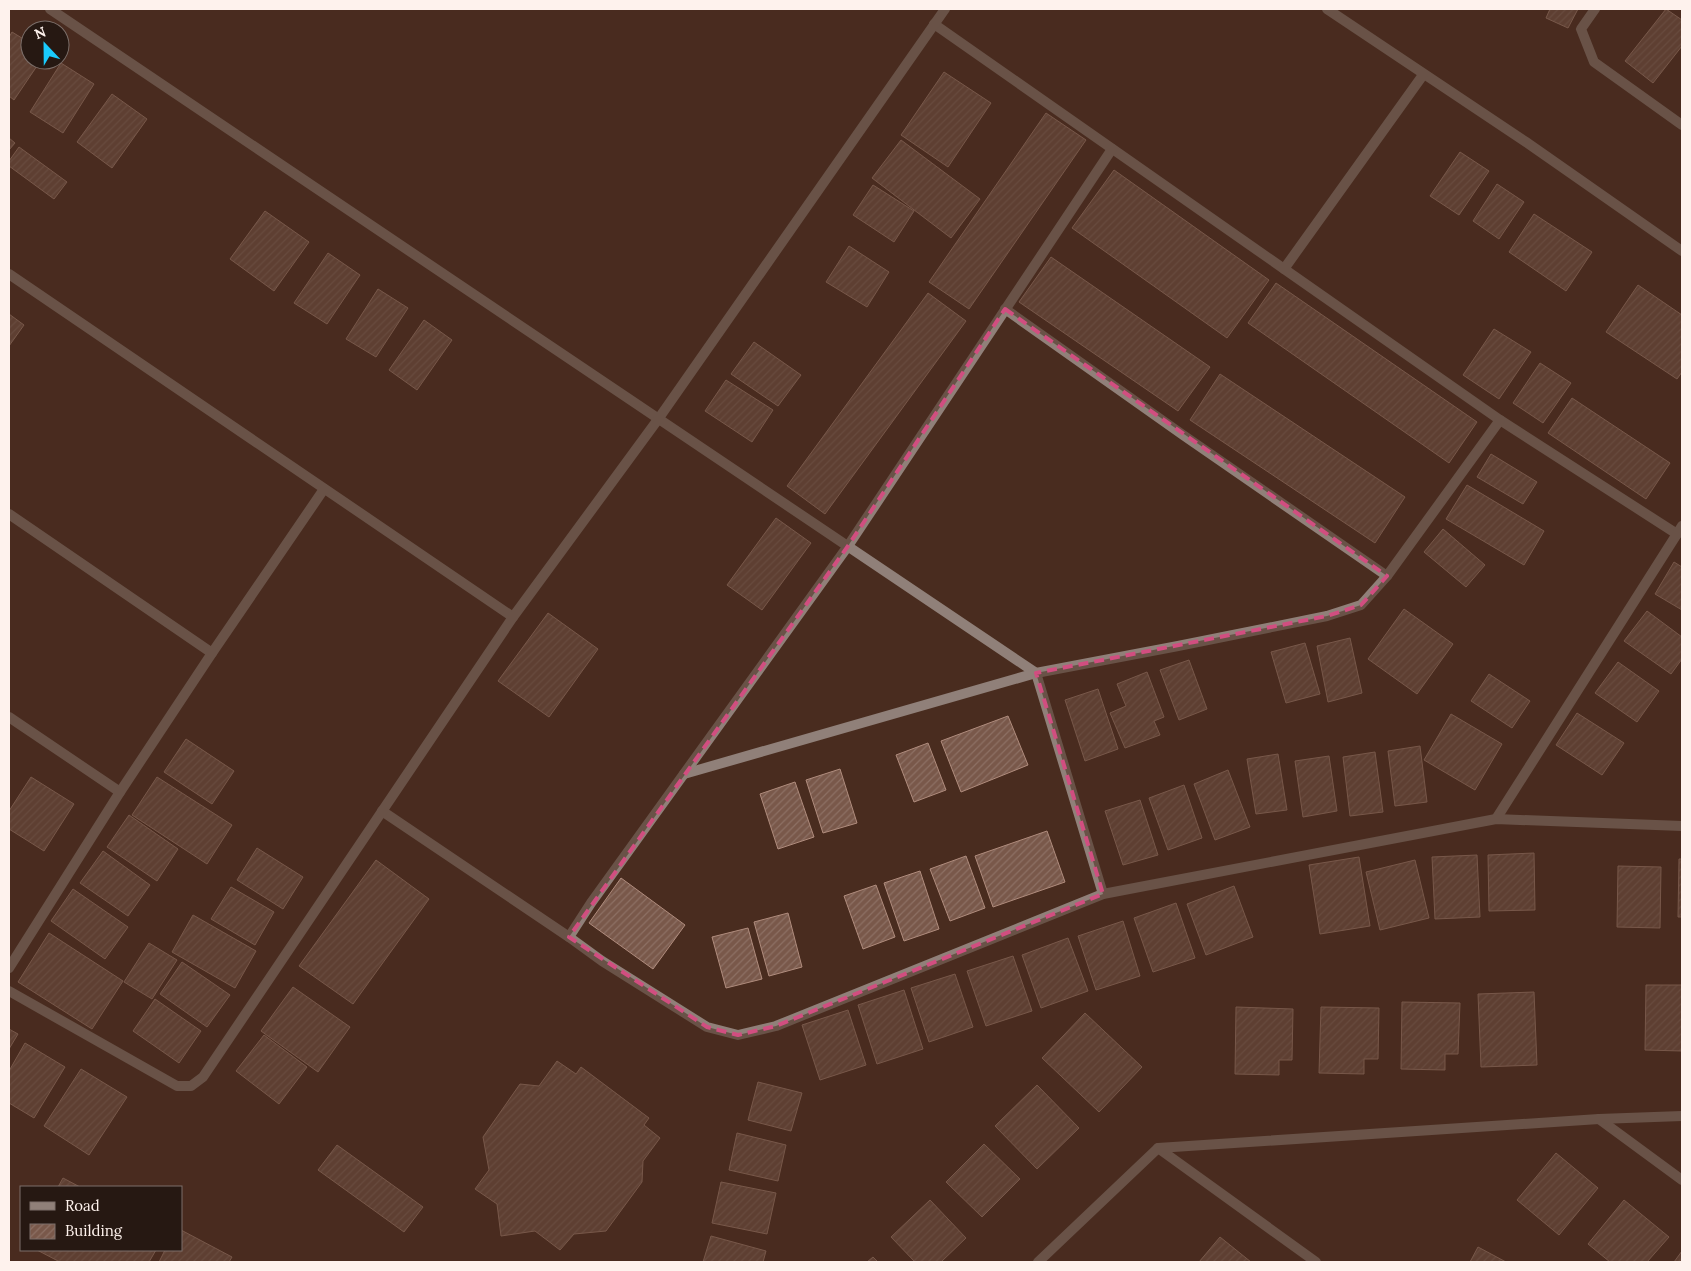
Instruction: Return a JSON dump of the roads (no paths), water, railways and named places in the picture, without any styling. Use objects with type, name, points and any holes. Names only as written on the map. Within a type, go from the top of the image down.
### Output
[{"type":"street","points":[[50,9],[1036,673],[1103,894]]},
{"type":"street","points":[[9,991],[177,1086],[191,1086],[203,1077],[513,617],[659,418],[945,9]]},
{"type":"street","points":[[1327,9],[1423,75],[1526,142],[1682,251]]},
{"type":"street","points":[[1595,9],[1581,29],[1594,62],[1682,125]]},
{"type":"street","points":[[934,24],[1500,420],[1679,530],[1496,820]]},
{"type":"street","points":[[1284,269],[1423,75]]},
{"type":"street","points":[[569,937],[848,546],[1112,148]]},
{"type":"street","points":[[9,274],[513,617]]},
{"type":"street","points":[[1005,309],[1387,576]]},
{"type":"street","points":[[684,774],[1036,673],[1327,616],[1361,605],[1387,576],[1500,420]]},
{"type":"street","points":[[9,968],[120,792],[324,489]]},
{"type":"street","points":[[9,514],[212,653]]},
{"type":"street","points":[[9,717],[120,792]]},
{"type":"street","points":[[382,811],[569,937],[602,962],[707,1027],[738,1035],[776,1026],[1103,894],[1496,820],[1682,826]]},
{"type":"street","points":[[1038,1262],[1158,1148],[1599,1118],[1682,1116]]},
{"type":"street","points":[[1599,1118],[1682,1180]]},
{"type":"street","points":[[1158,1148],[1316,1262]]}]
